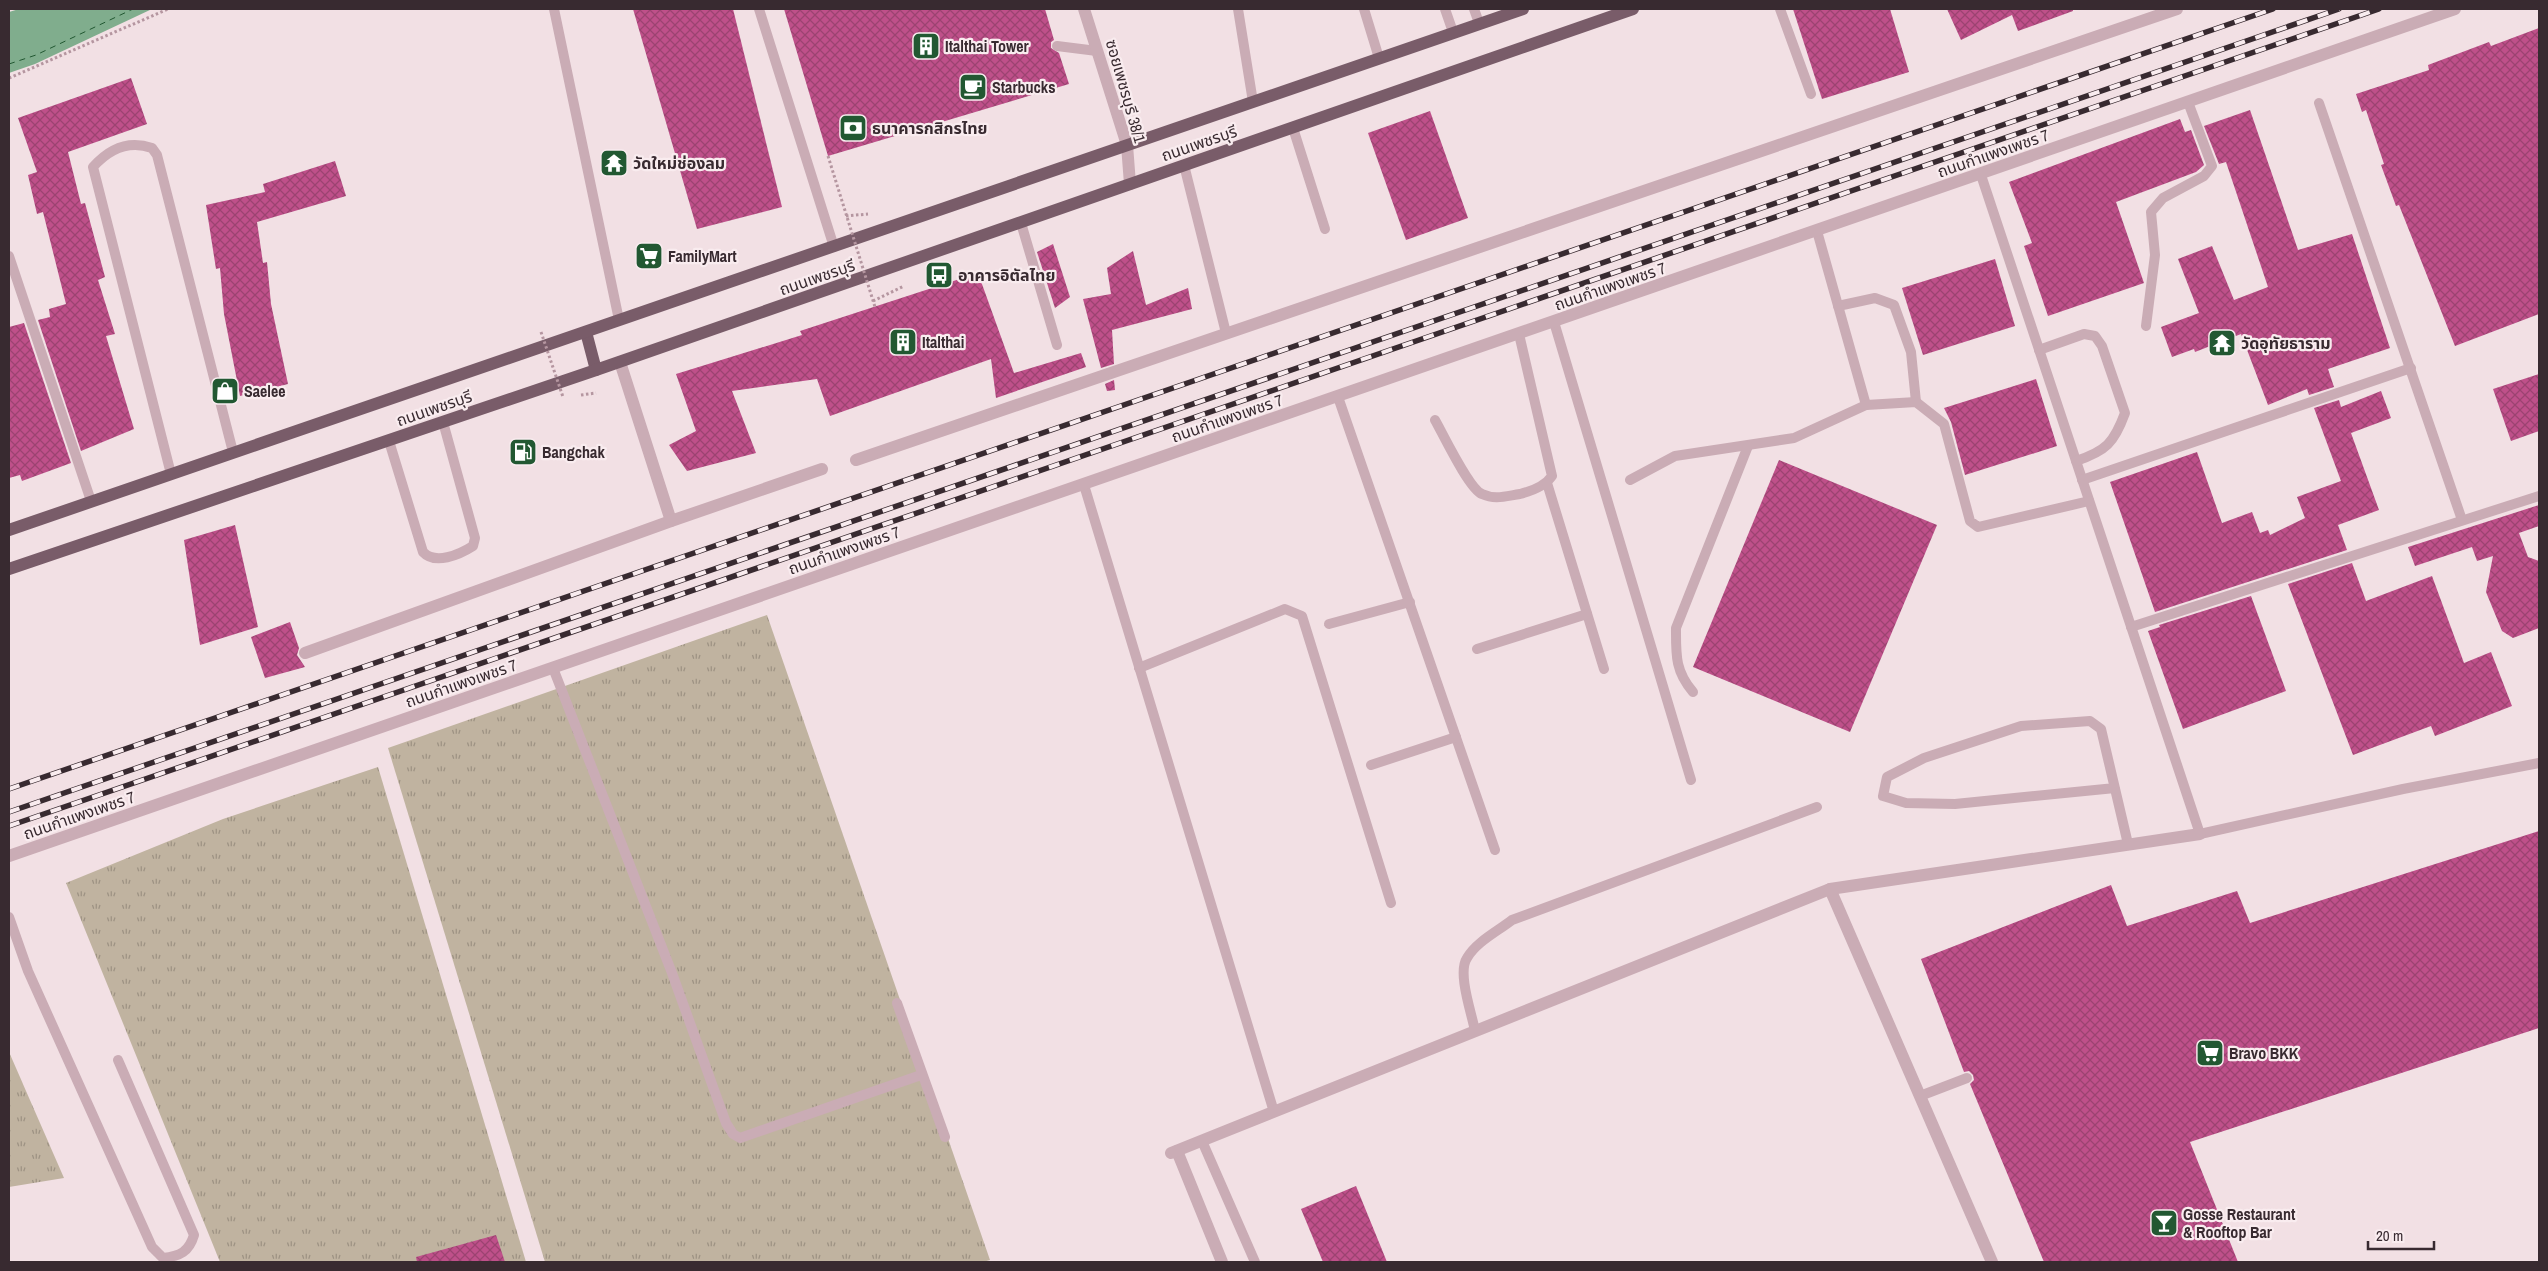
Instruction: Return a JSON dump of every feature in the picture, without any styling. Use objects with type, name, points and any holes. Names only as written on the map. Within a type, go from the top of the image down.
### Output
[{"type":"main road","name":"ถนนเพชรบุรี","points":[[9,530],[1523,9]]},
{"type":"main road","name":"ถนนเพชรบุรี","points":[[9,569],[620,362],[1633,9]]},
{"type":"main road","points":[[586,332],[596,370]]},
{"type":"street","name":"ซอยเพชรบุรี 38/1","points":[[1084,9],[1127,145],[1130,184]]},
{"type":"street","points":[[856,460],[2153,13],[2177,9]]},
{"type":"street","name":"ถนนกำแพงเพชร 7","points":[[9,856],[2455,9]]},
{"type":"street","points":[[620,362],[671,521]]},
{"type":"street","points":[[305,653],[671,521],[822,470]]},
{"type":"street","points":[[1222,1262],[1174,1152],[1830,889],[2200,834]]},
{"type":"street","points":[[1830,889],[1992,1262]]},
{"type":"lane","points":[[554,9],[620,320]]},
{"type":"lane","points":[[759,9],[834,247]]},
{"type":"lane","points":[[1238,9],[1253,102]]},
{"type":"lane","points":[[1364,9],[1379,58]]},
{"type":"lane","points":[[1445,9],[1453,32]]},
{"type":"lane","points":[[1474,9],[1478,23]]},
{"type":"lane","points":[[1780,9],[1811,94]]},
{"type":"lane","points":[[1058,46],[1097,52]]},
{"type":"lane","points":[[2146,326],[2155,255],[2151,212],[2163,198],[2204,176],[2212,166],[2188,102]]},
{"type":"lane","points":[[2319,103],[2462,520]]},
{"type":"lane","points":[[1293,128],[1325,229]]},
{"type":"lane","points":[[171,474],[94,167],[111,150],[130,144],[152,148],[157,156],[233,452]]},
{"type":"lane","points":[[1184,165],[1226,333]]},
{"type":"lane","points":[[1980,175],[2200,834],[2403,789],[2539,763]]},
{"type":"lane","points":[[1021,223],[1057,345]]},
{"type":"lane","points":[[1818,231],[1866,405]]},
{"type":"lane","points":[[9,256],[92,501]]},
{"type":"lane","points":[[1838,306],[1875,298],[1894,305],[1911,352],[1916,402]]},
{"type":"lane","points":[[1554,322],[1692,780]]},
{"type":"lane","points":[[1435,420],[1466,476],[1480,494],[1495,498],[1525,493],[1547,483],[1552,476],[1519,334]]},
{"type":"lane","points":[[2039,350],[2084,334],[2095,336],[2102,346],[2126,414],[2116,436],[2108,445],[2097,454],[2076,460]]},
{"type":"lane","points":[[2082,480],[2411,368]]},
{"type":"lane","points":[[1338,397],[1495,850]]},
{"type":"lane","points":[[1630,480],[1675,456],[1794,438],[1866,405],[1916,402],[1944,424],[1970,521],[1978,527],[2089,501]]},
{"type":"lane","points":[[389,440],[422,552],[428,558],[434,560],[466,551],[472,546],[475,538],[443,422]]},
{"type":"lane","points":[[1693,692],[1681,678],[1676,654],[1676,628],[1748,446]]},
{"type":"lane","points":[[1547,483],[1604,669]]},
{"type":"lane","points":[[1084,485],[1274,1112]]},
{"type":"lane","points":[[2131,627],[2539,496]]},
{"type":"lane","points":[[1329,624],[1410,602]]},
{"type":"lane","points":[[1139,668],[1285,609],[1302,616],[1391,903]]},
{"type":"lane","points":[[1477,649],[1587,614]]},
{"type":"lane","points":[[553,668],[672,973],[726,1123],[733,1134],[740,1138],[921,1074]]},
{"type":"lane","points":[[2115,788],[1955,804],[1913,804],[1883,796],[1887,777],[1924,758],[2021,726],[2090,721],[2101,729],[2115,788],[2128,844]]},
{"type":"lane","points":[[1371,765],[1456,737]]},
{"type":"lane","points":[[1475,1031],[1463,974],[1466,958],[1480,944],[1512,920],[1817,808]]},
{"type":"lane","points":[[9,917],[28,971],[152,1247],[163,1258],[180,1256],[191,1245],[194,1235],[118,1060]]},
{"type":"lane","points":[[897,1003],[945,1137]]},
{"type":"lane","points":[[1920,1096],[1967,1078]]},
{"type":"lane","points":[[1202,1141],[1255,1262]]},
{"type":"path","points":[[9,78],[168,9]]},
{"type":"path","points":[[828,156],[875,307]]},
{"type":"path","points":[[846,216],[873,214]]},
{"type":"path","points":[[873,301],[904,286]]},
{"type":"path","points":[[541,332],[563,398]]},
{"type":"green space","points":[[767,615],[990,1260],[983,1262],[545,1262],[388,748]]},
{"type":"green space","points":[[378,767],[526,1262],[220,1262],[66,883],[223,819]]},
{"type":"green space","points":[[9,1052],[64,1178],[9,1187]]},
{"type":"shaded area","points":[[19,9],[152,9],[35,64],[9,73],[9,12]]},
{"type":"building","points":[[633,9],[733,9],[782,207],[697,229]]},
{"type":"building","name":"Italthai Tower","points":[[784,9],[1045,9],[1054,40],[1051,42],[1051,48],[1059,53],[1069,84],[828,156]]},
{"type":"building","points":[[1793,9],[1890,9],[1909,72],[1822,99]]},
{"type":"building","points":[[1947,9],[2073,9],[2073,11],[2018,31],[2012,15],[1961,40]]},
{"type":"building","points":[[2539,28],[2539,314],[2455,346],[2399,205],[2396,206],[2381,165],[2384,164],[2366,110],[2362,112],[2356,94],[2429,70],[2428,65],[2489,42],[2491,46]]},
{"type":"building","points":[[131,78],[147,124],[68,152],[81,204],[85,203],[105,277],[98,280],[115,334],[106,336],[134,429],[81,451],[38,320],[50,317],[49,309],[66,304],[43,212],[37,214],[28,175],[37,172],[18,118]]},
{"type":"building","points":[[2250,110],[2298,250],[2352,234],[2390,348],[2328,369],[2334,387],[2309,395],[2307,389],[2268,405],[2241,334],[2195,352],[2194,349],[2172,357],[2161,327],[2199,313],[2178,259],[2212,246],[2234,300],[2268,287],[2226,162],[2219,164],[2204,126]]},
{"type":"building","points":[[1430,111],[1468,218],[1406,240],[1368,133]]},
{"type":"building","points":[[2180,119],[2185,132],[2191,130],[2204,165],[2196,172],[2116,202],[2144,283],[2048,316],[2024,246],[2032,243],[2009,182]]},
{"type":"building","points":[[335,161],[346,196],[257,222],[263,263],[267,262],[271,304],[288,384],[240,396],[224,314],[220,268],[216,269],[206,205],[265,192],[263,184]]},
{"type":"building","points":[[1053,244],[1070,297],[1055,308],[1037,252]]},
{"type":"building","points":[[1133,251],[1146,305],[1188,288],[1192,309],[1112,330],[1114,364],[1101,368],[1083,299],[1111,294],[1107,268]]},
{"type":"building","points":[[1995,259],[2015,326],[1923,355],[1902,288]]},
{"type":"building","name":"Italthai","points":[[978,273],[1014,373],[1081,353],[1086,367],[996,398],[991,359],[830,416],[817,379],[732,391],[756,453],[687,471],[669,445],[696,431],[676,374],[802,335],[800,331]]},
{"type":"building","points":[[24,323],[71,463],[22,481],[20,475],[9,478],[9,327]]},
{"type":"building","points":[[2539,374],[2539,431],[2511,441],[2493,389]]},
{"type":"building","points":[[2036,379],[2057,446],[1965,475],[1951,422],[1944,408]]},
{"type":"building","points":[[1114,380],[1115,390],[1107,391],[1105,384]]},
{"type":"building","points":[[2381,391],[2391,418],[2351,433],[2379,510],[2338,525],[2347,550],[2155,612],[2110,482],[2197,452],[2222,523],[2252,512],[2260,533],[2268,530],[2270,535],[2305,518],[2297,497],[2341,481],[2314,408],[2339,400],[2341,407]]},
{"type":"building","points":[[1779,460],[1937,525],[1850,732],[1693,667]]},
{"type":"building","points":[[2539,505],[2539,526],[2519,533],[2528,557],[2539,561],[2539,628],[2513,638],[2502,631],[2486,592],[2493,556],[2477,561],[2472,547],[2415,566],[2408,547]]},
{"type":"building","points":[[235,525],[258,627],[200,645],[184,540]]},
{"type":"building","points":[[2352,563],[2366,601],[2432,576],[2464,663],[2491,652],[2512,706],[2435,736],[2431,726],[2353,755],[2288,584]]},
{"type":"building","points":[[2251,596],[2286,691],[2183,729],[2148,631],[2160,627],[2159,625]]},
{"type":"building","points":[[290,622],[299,648],[297,655],[305,667],[265,678],[251,637]]},
{"type":"building","name":"Bravo BKK","points":[[2539,831],[2539,1028],[2190,1142],[2238,1262],[2044,1262],[1970,1084],[1974,1080],[1973,1075],[1969,1071],[1964,1072],[1921,959],[2111,885],[2127,926],[2237,891],[2250,923]]},
{"type":"building","points":[[1356,1186],[1387,1262],[1323,1262],[1301,1209]]},
{"type":"building","points":[[496,1235],[505,1262],[417,1262],[416,1257]]},
{"type":"ferry route","points":[[9,64],[36,55],[133,9]]},
{"type":"railway","points":[[9,789],[2273,9]]},
{"type":"railway","points":[[9,812],[2339,9]]},
{"type":"railway","points":[[9,826],[2379,9]]},
{"type":"place","name":"Italthai Tower","points":[[926,46]]},
{"type":"place","name":"Starbucks","points":[[973,87]]},
{"type":"place","name":"ธนาคารกสิกรไทย","points":[[853,128]]},
{"type":"place","name":"วัดใหม่ช่องลม","points":[[614,163]]},
{"type":"place","name":"FamilyMart","points":[[649,256]]},
{"type":"place","name":"อาคารอิตัลไทย","points":[[939,275]]},
{"type":"place","name":"Italthai","points":[[903,342]]},
{"type":"place","name":"วัดอุทัยธาราม","points":[[2222,343]]},
{"type":"place","name":"Saelee","points":[[225,391]]},
{"type":"place","name":"Bangchak","points":[[523,452]]},
{"type":"place","name":"Bravo BKK","points":[[2210,1053]]},
{"type":"place","name":"Gosse Restaurant & Rooftop Bar","points":[[2164,1223]]}]
